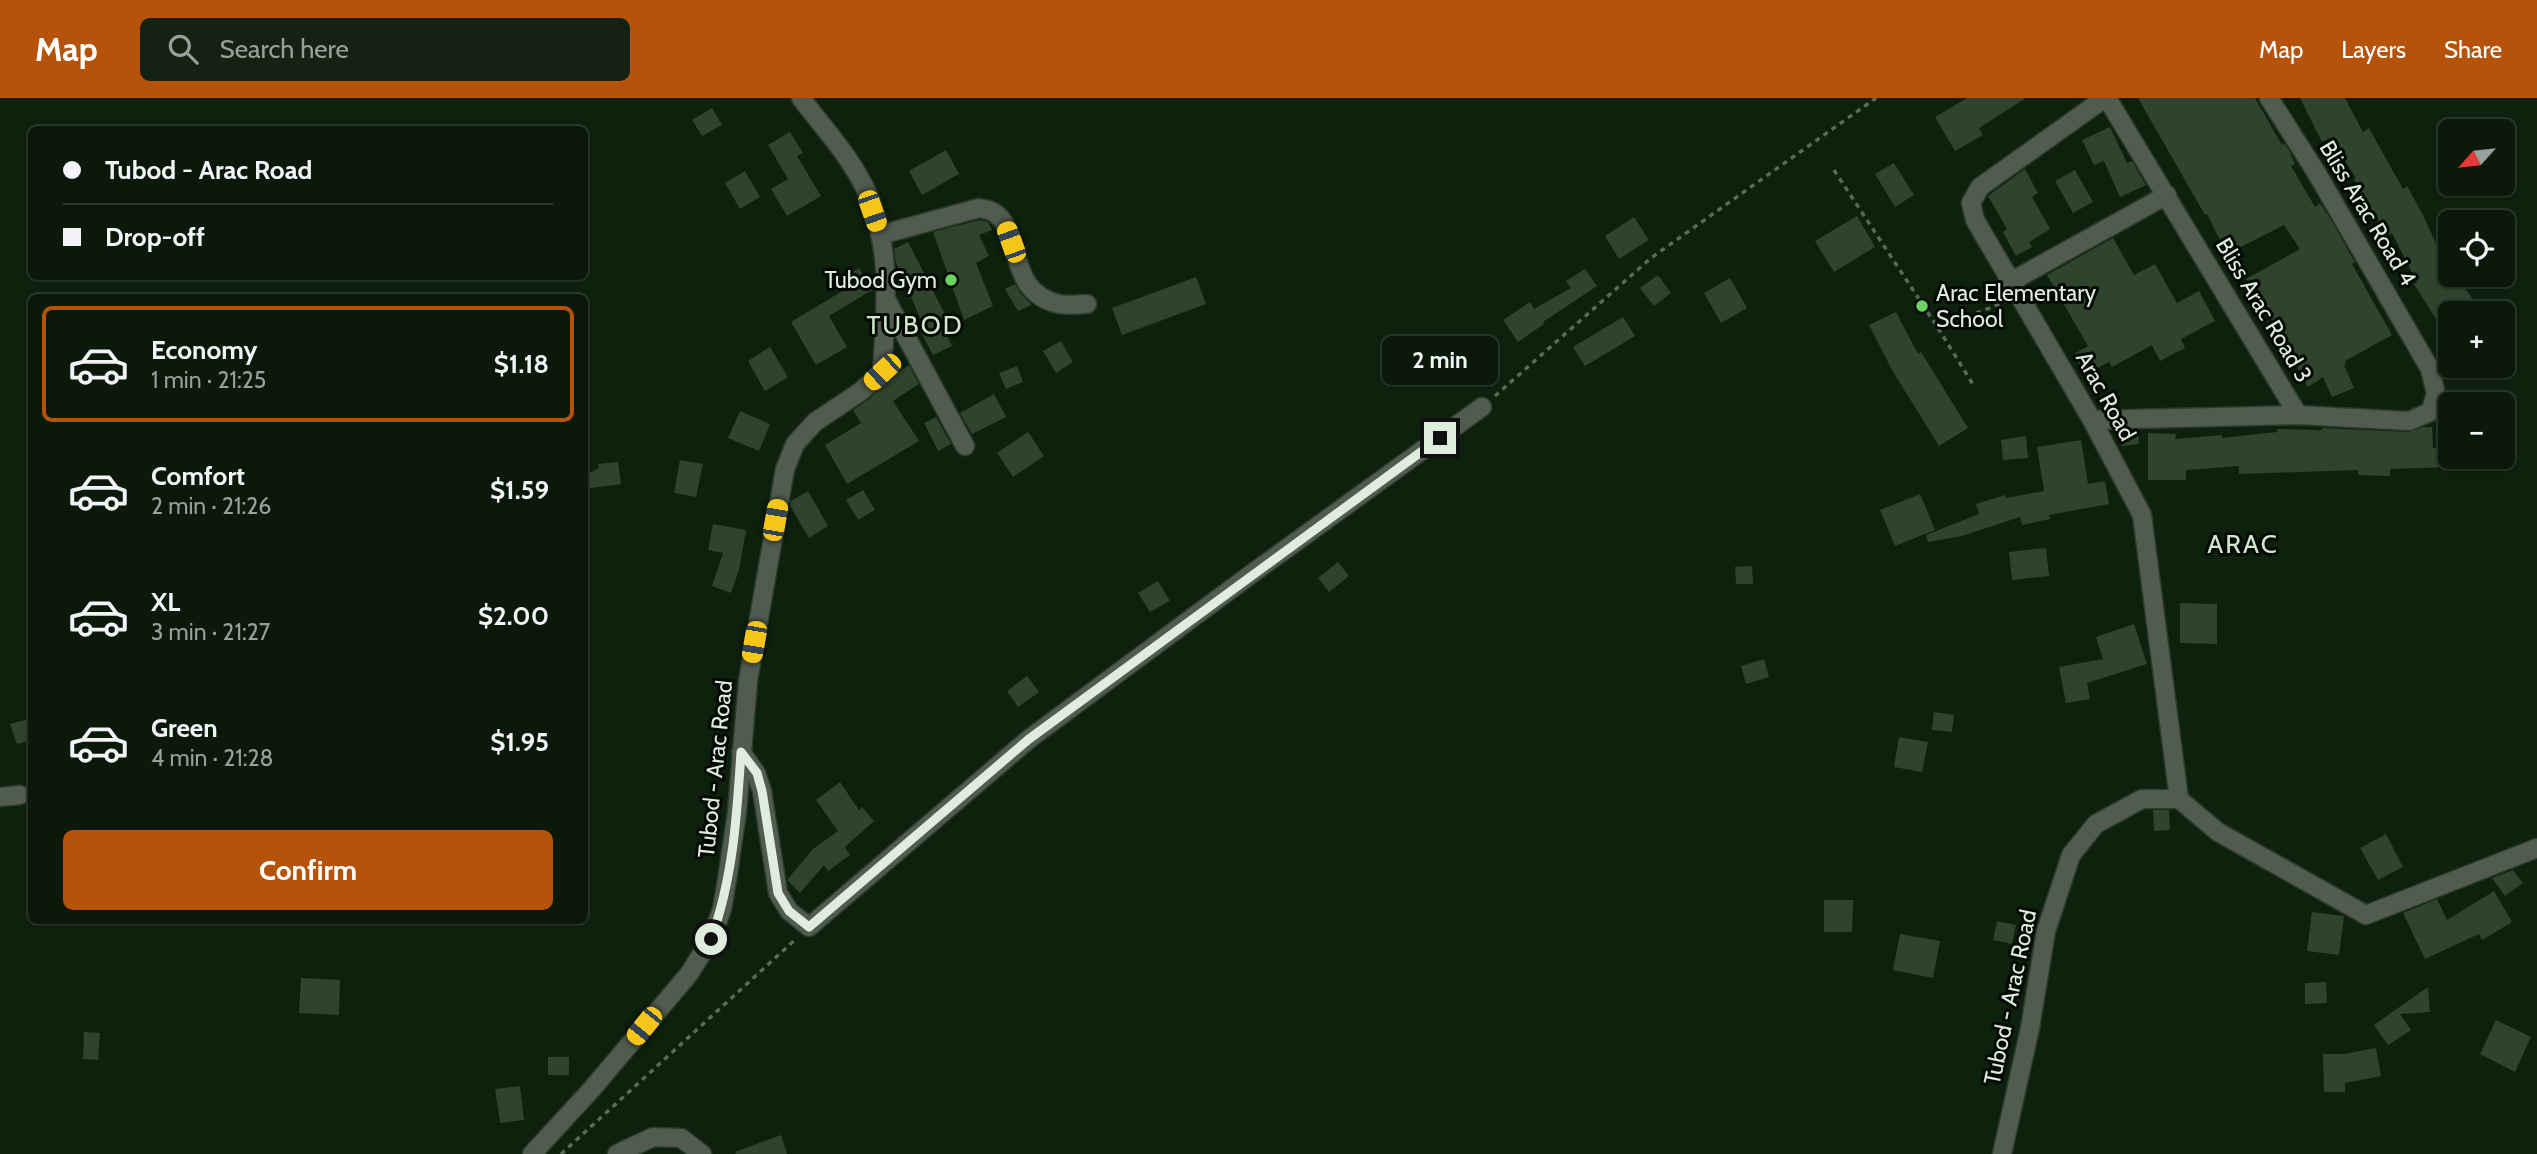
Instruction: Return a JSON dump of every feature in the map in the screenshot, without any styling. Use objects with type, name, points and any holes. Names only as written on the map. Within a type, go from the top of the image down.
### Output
[{"type":"street","name":"Tubod - Arac Road","points":[[532,1154],[591,1090],[690,974],[711,939],[722,908],[727,880],[737,812],[748,681],[785,468],[795,444],[815,422],[860,392],[882,372],[886,301],[880,234],[864,186],[801,98]]},
{"type":"street","name":"Bliss Arac Road 3","points":[[2106,98],[2298,415],[2409,421],[2430,412],[2436,394]]},
{"type":"street","name":"Arac Road","points":[[2106,98],[1980,187],[1971,203],[1975,220],[2092,421],[2142,515],[2179,799]]},
{"type":"street","name":"Bliss Arac Road 4","points":[[2269,98],[2316,172],[2430,369],[2436,394]]},
{"type":"street","points":[[2016,288],[2167,195]]},
{"type":"street","points":[[880,234],[979,208],[994,212],[1004,224],[1023,278],[1040,297],[1061,304],[1087,304]]},
{"type":"street","points":[[886,301],[965,446]]},
{"type":"street","points":[[741,752],[757,773],[762,791],[778,893],[789,911],[809,927],[1029,739],[1482,407]]},
{"type":"street","points":[[2092,421],[2298,415]]},
{"type":"street","points":[[0,797],[20,795]]},
{"type":"street","name":"Tubod - Arac Road","points":[[2002,1154],[2046,931],[2071,855],[2096,824],[2142,799],[2179,799]]},
{"type":"street","points":[[2179,799],[2218,832],[2367,915],[2537,848]]},
{"type":"street","points":[[617,1154],[653,1137],[681,1138],[702,1154]]},
{"type":"path","points":[[1482,407],[1651,258],[1876,98]]},
{"type":"path","points":[[1834,170],[1973,386]]},
{"type":"path","points":[[1938,328],[2016,288]]},
{"type":"path","points":[[561,1154],[809,927]]},
{"type":"building","points":[[1967,98],[2026,98],[1979,128],[1983,135],[1955,151],[1935,117]]},
{"type":"building","points":[[2138,98],[2255,98],[2282,145],[2284,143],[2289,150],[2295,164],[2291,166],[2315,207],[2320,203],[2330,218],[2392,335],[2345,361],[2344,365],[2354,388],[2332,397],[2323,377],[2308,387],[2268,313],[2265,314],[2246,279],[2300,249],[2284,225],[2227,254],[2207,214],[2205,215]]},
{"type":"building","points":[[2300,98],[2345,98],[2363,132],[2369,128],[2403,189],[2407,186],[2423,215],[2438,248],[2438,287],[2465,287],[2473,301],[2438,301],[2438,322],[2414,284],[2417,282],[2392,233],[2387,236],[2354,179],[2356,178],[2330,138],[2322,142]]},
{"type":"building","points":[[712,108],[722,125],[702,136],[692,120]]},
{"type":"building","points":[[2110,127],[2127,163],[2132,161],[2146,185],[2120,197],[2104,161],[2094,165],[2082,140]]},
{"type":"building","points":[[790,132],[803,153],[797,156],[821,196],[787,216],[771,189],[788,179],[768,145]]},
{"type":"building","points":[[946,150],[959,174],[922,195],[909,171]]},
{"type":"building","points":[[1894,163],[1914,195],[1895,207],[1875,174]]},
{"type":"building","points":[[2025,169],[2038,193],[2032,197],[2050,229],[2029,242],[2032,247],[2016,256],[2003,232],[2007,229],[1988,196]]},
{"type":"building","points":[[2075,170],[2093,202],[2073,213],[2055,181]]},
{"type":"building","points":[[745,171],[760,197],[740,209],[725,183]]},
{"type":"building","points":[[1857,216],[1875,247],[1834,272],[1815,241]]},
{"type":"building","points":[[1634,217],[1649,240],[1619,259],[1605,236]]},
{"type":"building","points":[[979,220],[988,222],[992,230],[979,235],[989,256],[976,263],[993,306],[964,320],[933,232]]},
{"type":"building","points":[[2113,238],[2134,275],[2155,264],[2177,303],[2199,291],[2215,321],[2181,339],[2185,348],[2160,361],[2152,345],[2112,367],[2109,362],[2085,375],[2074,354],[2088,346],[2047,275]]},
{"type":"building","points":[[908,242],[951,326],[944,330],[952,346],[933,355],[919,329],[924,327],[896,263],[894,249]]},
{"type":"building","points":[[859,268],[872,290],[829,316],[847,347],[816,365],[791,322],[844,290],[839,280]]},
{"type":"building","points":[[1585,269],[1597,286],[1518,342],[1503,320],[1530,302],[1534,309],[1571,288],[1566,281]]},
{"type":"building","points":[[1658,275],[1671,293],[1654,306],[1640,288]]},
{"type":"building","points":[[1196,277],[1206,304],[1122,335],[1112,308]]},
{"type":"building","points":[[1730,278],[1747,308],[1721,323],[1704,293]]},
{"type":"building","points":[[1015,284],[1032,305],[1018,311],[1005,289]]},
{"type":"building","points":[[1896,312],[1918,354],[1921,352],[1968,428],[1939,446],[1892,370],[1869,325]]},
{"type":"building","points":[[1623,317],[1635,336],[1585,366],[1573,347]]},
{"type":"building","points":[[1061,341],[1073,362],[1056,373],[1043,351]]},
{"type":"building","points":[[770,347],[788,377],[765,391],[748,361]]},
{"type":"building","points":[[909,365],[919,384],[893,401],[919,441],[847,484],[825,445],[861,423],[853,410]]},
{"type":"building","points":[[1017,366],[1023,382],[1006,389],[999,373]]},
{"type":"building","points":[[994,394],[1006,417],[972,434],[960,413]]},
{"type":"building","points":[[740,411],[770,424],[759,451],[728,438]]},
{"type":"building","points":[[936,417],[951,444],[938,451],[924,423]]},
{"type":"building","points":[[2432,427],[2433,448],[2438,447],[2438,467],[2390,469],[2390,476],[2358,475],[2358,470],[2239,474],[2239,466],[2186,470],[2186,480],[2148,480],[2148,433],[2176,434],[2175,439],[2222,435],[2222,438],[2277,432],[2277,429],[2408,432]]},
{"type":"building","points":[[2138,430],[2139,444],[2121,446],[2119,431]]},
{"type":"building","points":[[1028,432],[1044,456],[1013,477],[997,453]]},
{"type":"building","points":[[2026,436],[2028,458],[2003,460],[2001,440]]},
{"type":"building","points":[[2081,440],[2088,484],[2105,481],[2109,504],[2049,515],[2050,519],[2022,525],[2020,517],[1962,536],[1928,542],[1926,535],[1979,514],[1976,504],[2005,495],[2006,498],[2044,491],[2037,447]]},
{"type":"building","points":[[680,460],[703,464],[696,497],[674,493]]},
{"type":"building","points":[[618,462],[621,484],[588,488],[588,474],[599,468],[598,464]]},
{"type":"building","points":[[863,490],[875,510],[858,520],[846,500]]},
{"type":"building","points":[[808,491],[828,526],[809,538],[790,506],[791,501]]},
{"type":"building","points":[[1920,494],[1935,530],[1895,546],[1880,510]]},
{"type":"building","points":[[713,524],[746,530],[739,570],[731,593],[712,586],[723,553],[708,550]]},
{"type":"building","points":[[2046,548],[2049,576],[2012,580],[2009,552]]},
{"type":"building","points":[[1338,562],[1349,576],[1329,592],[1318,578]]},
{"type":"building","points":[[1752,566],[1753,584],[1736,584],[1735,567]]},
{"type":"building","points":[[1158,581],[1170,601],[1150,612],[1138,593]]},
{"type":"building","points":[[2180,603],[2217,604],[2217,644],[2180,643]]},
{"type":"building","points":[[2134,624],[2147,664],[2087,683],[2090,699],[2066,703],[2059,667],[2103,659],[2096,637]]},
{"type":"building","points":[[1764,659],[1769,677],[1746,684],[1741,666]]},
{"type":"building","points":[[1027,676],[1039,692],[1018,707],[1007,691]]},
{"type":"building","points":[[1934,712],[1954,715],[1952,732],[1932,730]]},
{"type":"building","points":[[28,719],[28,741],[17,744],[10,724]]},
{"type":"building","points":[[1899,737],[1928,742],[1922,772],[1894,767]]},
{"type":"building","points":[[840,782],[859,810],[862,807],[874,821],[845,847],[850,855],[828,871],[824,865],[800,893],[787,880],[813,849],[838,831],[816,800]]},
{"type":"building","points":[[2153,810],[2169,810],[2170,830],[2154,831]]},
{"type":"building","points":[[2386,834],[2403,867],[2378,880],[2360,848]]},
{"type":"building","points":[[2513,870],[2523,883],[2505,896],[2492,878]]},
{"type":"building","points":[[2494,891],[2512,922],[2482,940],[2479,934],[2425,959],[2403,913],[2437,899],[2447,920]]},
{"type":"building","points":[[1824,900],[1853,900],[1852,932],[1824,932]]},
{"type":"building","points":[[2312,912],[2344,916],[2339,955],[2307,951]]},
{"type":"building","points":[[1997,921],[2016,925],[2012,944],[1993,940]]},
{"type":"building","points":[[1900,934],[1940,941],[1933,978],[1893,970]]},
{"type":"building","points":[[301,978],[340,980],[339,1015],[299,1013]]},
{"type":"building","points":[[2326,982],[2327,1003],[2305,1004],[2305,983]]},
{"type":"building","points":[[2428,987],[2430,1012],[2400,1014],[2411,1030],[2388,1045],[2374,1025]]},
{"type":"building","points":[[2496,1020],[2531,1037],[2515,1072],[2480,1054]]},
{"type":"building","points":[[84,1032],[100,1033],[98,1060],[83,1059]]},
{"type":"building","points":[[2376,1048],[2381,1076],[2345,1083],[2345,1092],[2324,1092],[2323,1054],[2344,1054]]},
{"type":"building","points":[[548,1057],[569,1057],[569,1075],[548,1075]]},
{"type":"building","points":[[520,1086],[524,1120],[500,1123],[495,1089]]},
{"type":"building","points":[[781,1135],[787,1154],[735,1152]]},
{"type":"place","name":"Tubod Gym","points":[[951,280]]},
{"type":"place","name":"Arac Elementary School","points":[[1922,306]]},
{"type":"district","name":"TUBOD","points":[[915,325]]},
{"type":"district","name":"ARAC","points":[[2243,544]]},
{"type":"route","points":[[711,939],[722,908],[727,880],[737,812],[741,752],[757,773],[762,791],[778,893],[789,911],[809,927],[1029,739],[1440,438]]}]
